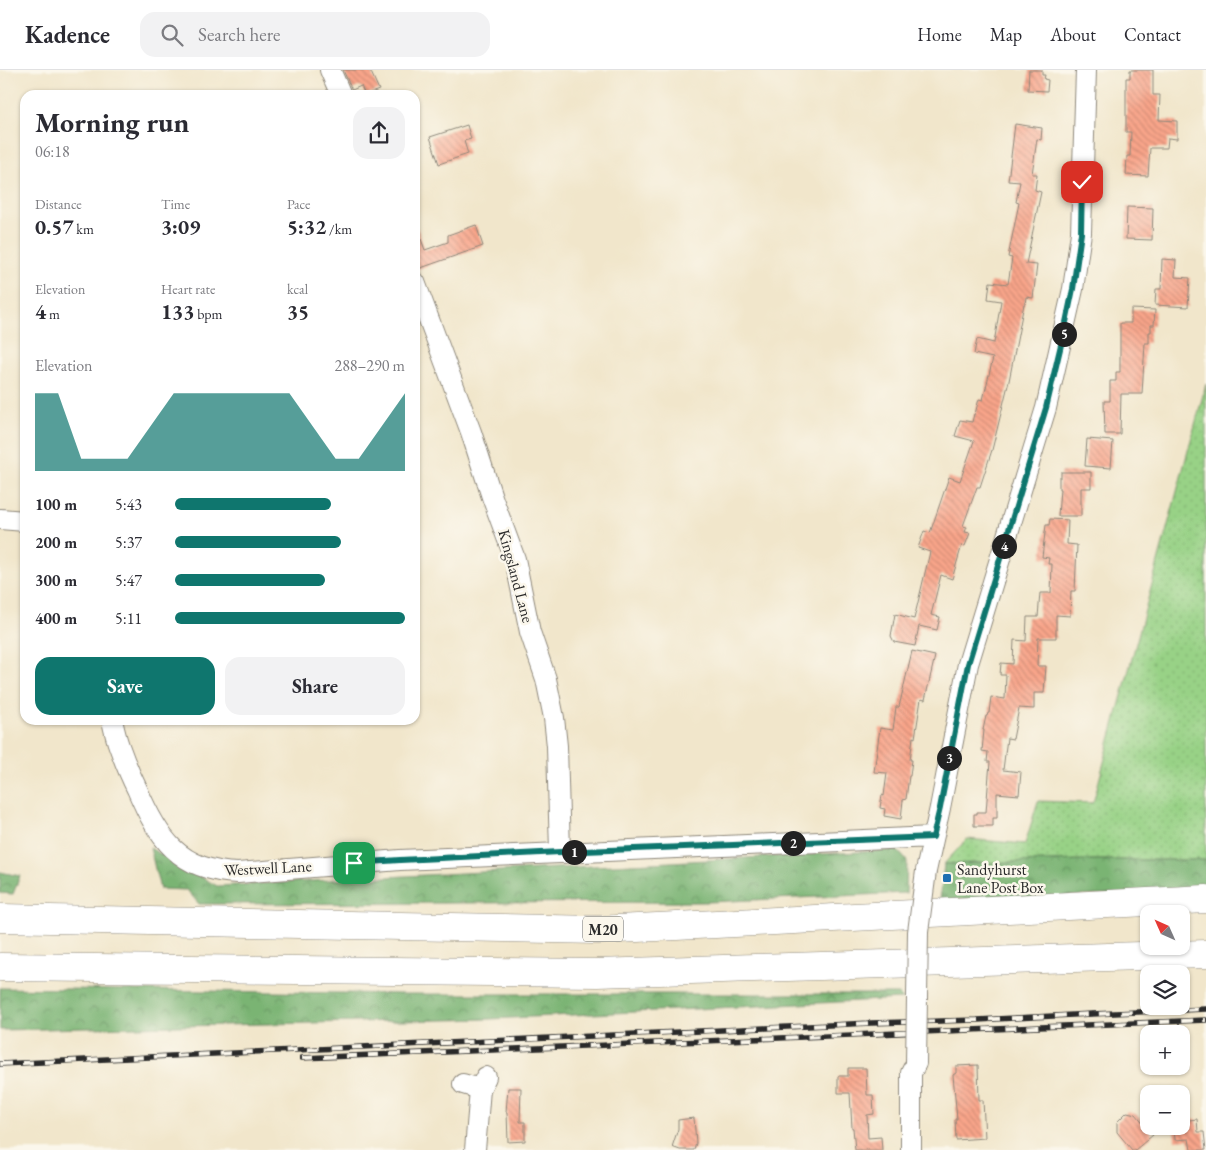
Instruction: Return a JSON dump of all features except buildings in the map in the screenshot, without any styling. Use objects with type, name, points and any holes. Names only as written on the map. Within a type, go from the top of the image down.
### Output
[{"type":"highway","name":"M20","points":[[0,918],[598,930],[1206,899]]},
{"type":"highway","points":[[0,967],[597,973],[1206,954]]},
{"type":"street","points":[[330,70],[339,90]]},
{"type":"street","points":[[911,1150],[911,1073],[916,1063],[918,932],[926,871],[968,664],[1046,408],[1073,289],[1081,233],[1086,70]]},
{"type":"street","name":"Kingsland Lane","points":[[420,295],[461,404],[514,559],[530,632],[546,679],[554,718],[560,852]]},
{"type":"street","points":[[0,520],[20,521]]},
{"type":"street","name":"Westwell Lane","points":[[113,725],[118,745],[132,779],[145,809],[161,836],[186,859],[226,873],[400,860],[933,837]]},
{"type":"street","points":[[475,1150],[476,1083]]},
{"type":"green space","points":[[1206,384],[1206,860],[1084,860],[944,864],[967,839],[1025,844],[1038,801],[1093,803]]},
{"type":"green space","points":[[150,848],[217,886],[897,850],[907,861],[906,893],[708,902],[199,904],[187,890],[160,889]]},
{"type":"green space","points":[[1084,860],[1206,860],[1206,892],[940,900],[944,864]]},
{"type":"green space","points":[[0,872],[20,876],[13,894],[0,893]]},
{"type":"green space","points":[[0,988],[407,994],[899,994],[902,999],[490,1019],[0,1030]]},
{"type":"railway","points":[[0,1064],[1206,1009]]},
{"type":"railway","points":[[302,1058],[1206,1020]]},
{"type":"place","name":"Sandyhurst Lane Post Box","points":[[947,878]]},
{"type":"route","points":[[354,863],[560,852],[933,837],[968,664],[1046,408],[1064,332],[1073,289],[1081,233],[1082,182]]}]
